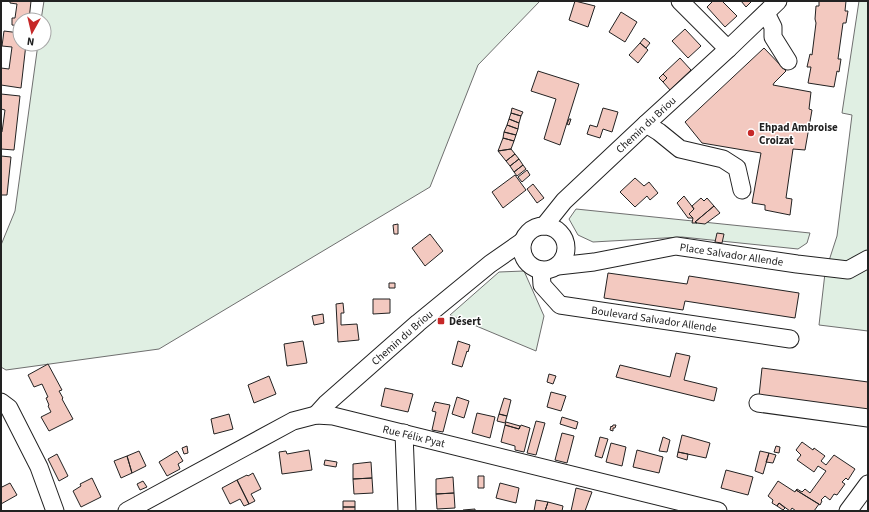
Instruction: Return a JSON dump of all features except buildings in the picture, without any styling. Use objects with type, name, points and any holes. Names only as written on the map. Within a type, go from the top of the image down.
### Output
[{"type":"street","points":[[680,1],[728,49]]},
{"type":"street","name":"Chemin du Briou","points":[[550,228],[564,201],[778,1]]},
{"type":"street","points":[[766,13],[773,26],[773,37],[788,61]]},
{"type":"street","points":[[646,124],[659,132],[680,149],[723,159],[737,168],[742,190]]},
{"type":"street","points":[[537,227],[550,228],[562,234],[566,245],[566,252],[563,260],[558,266],[547,270],[533,268],[527,263],[523,249],[526,235],[537,227]]},
{"type":"street","points":[[566,245],[594,262]]},
{"type":"street","name":"Place Salvador Allende","points":[[594,262],[676,246],[848,270],[868,259]]},
{"type":"street","name":"Chemin du Briou","points":[[316,415],[326,404],[418,323],[490,264],[523,249]]},
{"type":"street","points":[[558,266],[594,262]]},
{"type":"street","name":"Boulevard Salvador Allende","points":[[541,270],[542,285],[560,304],[790,339]]},
{"type":"street","points":[[1,402],[9,408],[39,467],[55,511]]},
{"type":"street","points":[[758,403],[868,418]]},
{"type":"street","name":"Rue Félix Pyat","points":[[127,511],[292,421],[316,415],[333,416],[718,511]]},
{"type":"street","points":[[404,433],[406,511]]},
{"type":"street","points":[[848,511],[868,484]]},
{"type":"green space","points":[[44,1],[540,1],[478,65],[430,187],[159,349],[6,370],[1,367],[1,245],[15,211],[37,52],[52,52],[52,12],[42,12]]},
{"type":"green space","points":[[859,1],[868,1],[868,331],[819,325],[825,273],[837,236],[852,115],[842,113]]},
{"type":"green space","points":[[576,209],[810,233],[807,243],[798,249],[682,237],[593,242],[578,235],[569,219]]},
{"type":"green space","points":[[524,271],[544,316],[536,351],[450,315],[499,272]]},
{"type":"place","name":"Ehpad Ambroise Croizat","points":[[751,133]]},
{"type":"place","name":"Désert","points":[[441,321]]}]
